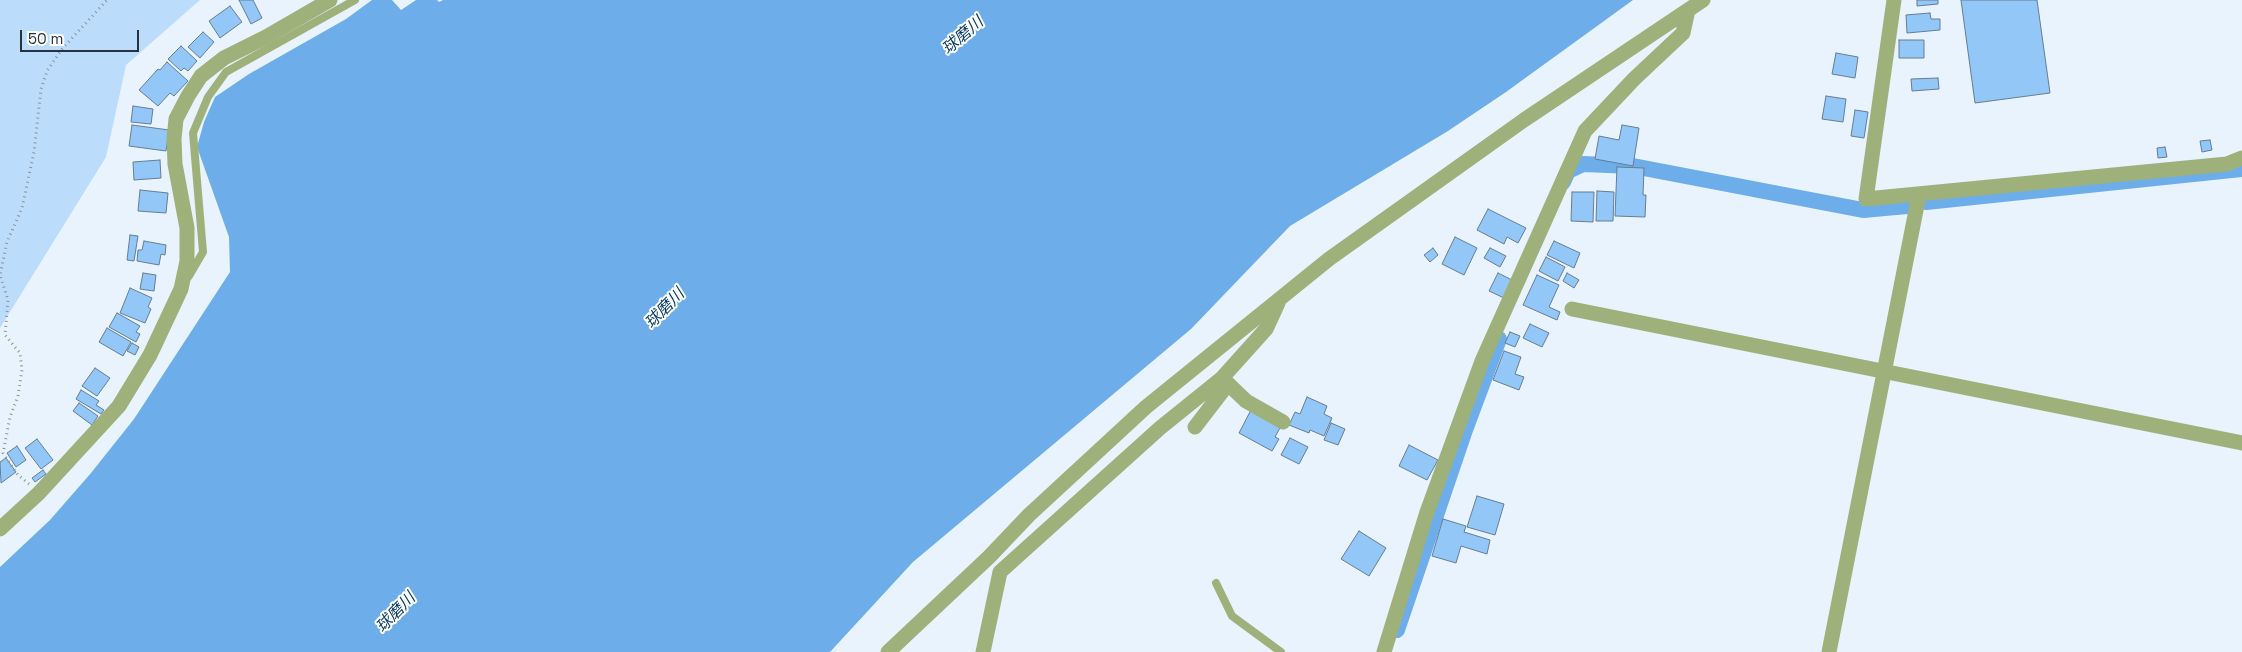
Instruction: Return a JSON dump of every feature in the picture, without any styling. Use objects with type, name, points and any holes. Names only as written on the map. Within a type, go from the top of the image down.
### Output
[{"type":"street","points":[[0,529],[39,493],[119,406],[150,355],[181,289],[187,261],[186,228],[175,164],[174,139],[176,119],[188,96],[201,76],[224,58],[266,37],[330,0]]},
{"type":"street","points":[[888,652],[989,556],[1029,515],[1146,407],[1329,259],[1517,125],[1703,0]]},
{"type":"street","points":[[1894,0],[1866,199],[2227,164],[2242,158]]},
{"type":"street","points":[[1384,652],[1428,512],[1482,361],[1585,131],[1634,79],[1683,33],[1688,10]]},
{"type":"street","points":[[1830,652],[1919,195]]},
{"type":"street","points":[[1194,427],[1225,381],[1266,329],[1279,300]]},
{"type":"street","points":[[1572,309],[2242,443]]},
{"type":"street","points":[[1225,381],[1246,401],[1283,422]]},
{"type":"street","points":[[983,652],[1000,572],[1160,428],[1225,381]]},
{"type":"lane","points":[[181,289],[203,252],[193,133],[208,97],[226,72],[355,0]]},
{"type":"lane","points":[[1216,582],[1232,616],[1281,652]]},
{"type":"path","points":[[39,493],[18,475],[3,452],[10,417],[18,396],[22,370],[20,353],[5,334],[8,300],[0,275],[7,242],[22,208],[34,152],[41,89],[47,71],[62,49],[106,0]]},
{"type":"shaded area","points":[[0,0],[200,0],[126,65],[106,157],[0,328]]},
{"type":"water","name":"球磨川","points":[[372,0],[392,0],[401,10],[416,0],[437,0],[439,2],[443,0],[1633,0],[1506,92],[1448,131],[1290,226],[1191,329],[913,562],[830,652],[0,652],[0,567],[50,520],[134,419],[230,272],[229,237],[197,147],[204,122],[215,97],[249,74],[346,19]]},
{"type":"building","points":[[239,0],[253,0],[262,18],[251,24]]},
{"type":"building","points":[[1917,0],[1938,0],[1938,4],[1917,6]]},
{"type":"building","points":[[1961,0],[2037,0],[2050,93],[1975,103]]},
{"type":"building","points":[[230,6],[242,22],[220,38],[209,21]]},
{"type":"building","points":[[1930,13],[1931,19],[1940,19],[1940,30],[1907,33],[1906,15]]},
{"type":"building","points":[[203,32],[214,42],[200,58],[188,47]]},
{"type":"building","points":[[1899,40],[1924,40],[1924,58],[1899,58]]},
{"type":"building","points":[[181,46],[197,61],[188,71],[184,68],[181,71],[168,59]]},
{"type":"building","points":[[1836,53],[1858,57],[1855,78],[1832,74]]},
{"type":"building","points":[[167,62],[188,81],[174,96],[170,93],[158,106],[139,90]]},
{"type":"building","points":[[1938,78],[1939,89],[1912,91],[1911,79]]},
{"type":"building","points":[[1826,96],[1846,99],[1843,122],[1822,119]]},
{"type":"building","points":[[133,106],[153,109],[151,124],[131,122]]},
{"type":"building","points":[[1855,110],[1868,112],[1864,138],[1851,136]]},
{"type":"building","points":[[132,125],[169,130],[166,151],[129,146]]},
{"type":"building","points":[[1622,125],[1639,128],[1633,166],[1595,159],[1599,136],[1619,140]]},
{"type":"building","points":[[2210,140],[2212,150],[2202,152],[2200,141]]},
{"type":"building","points":[[2165,147],[2167,157],[2158,158],[2157,148]]},
{"type":"building","points":[[160,160],[161,178],[134,180],[133,162]]},
{"type":"building","points":[[1617,167],[1644,168],[1643,195],[1646,195],[1645,217],[1615,216]]},
{"type":"building","points":[[140,190],[168,193],[166,213],[138,211]]},
{"type":"building","points":[[1597,191],[1614,192],[1613,221],[1596,221]]},
{"type":"building","points":[[1572,192],[1594,192],[1593,222],[1571,221]]},
{"type":"building","points":[[1488,209],[1526,228],[1518,243],[1507,237],[1504,244],[1477,230]]},
{"type":"building","points":[[130,235],[138,236],[134,261],[127,260]]},
{"type":"building","points":[[1455,237],[1477,248],[1464,275],[1442,264]]},
{"type":"building","points":[[144,241],[166,245],[165,255],[161,254],[159,265],[137,261],[138,250],[142,250]]},
{"type":"building","points":[[1554,241],[1580,253],[1574,268],[1547,255]]},
{"type":"building","points":[[1433,248],[1438,255],[1430,262],[1424,255]]},
{"type":"building","points":[[1490,248],[1506,256],[1500,267],[1484,258]]},
{"type":"building","points":[[1546,257],[1565,267],[1558,281],[1539,271]]},
{"type":"building","points":[[143,273],[156,275],[154,291],[140,289]]},
{"type":"building","points":[[1498,273],[1512,280],[1504,298],[1489,291]]},
{"type":"building","points":[[1567,273],[1579,280],[1574,288],[1563,281]]},
{"type":"building","points":[[1537,275],[1559,285],[1549,307],[1560,312],[1557,320],[1523,305]]},
{"type":"building","points":[[130,288],[152,298],[148,307],[151,309],[145,323],[120,313]]},
{"type":"building","points":[[117,313],[140,326],[136,332],[140,334],[136,342],[109,327]]},
{"type":"building","points":[[1530,324],[1549,333],[1542,347],[1523,338]]},
{"type":"building","points":[[107,328],[131,342],[123,356],[99,342]]},
{"type":"building","points":[[1510,332],[1520,336],[1515,347],[1505,343]]},
{"type":"building","points":[[132,343],[139,347],[135,355],[127,351]]},
{"type":"building","points":[[1504,351],[1521,357],[1515,374],[1524,377],[1519,390],[1493,380]]},
{"type":"building","points":[[95,368],[110,378],[97,396],[82,386]]},
{"type":"building","points":[[81,390],[99,401],[96,405],[104,410],[101,414],[76,399]]},
{"type":"building","points":[[1307,397],[1327,406],[1324,414],[1332,418],[1324,436],[1310,430],[1309,433],[1289,425],[1295,412],[1300,414]]},
{"type":"building","points":[[79,403],[98,416],[92,425],[73,411]]},
{"type":"building","points":[[1251,410],[1281,426],[1275,437],[1279,439],[1272,451],[1239,433]]},
{"type":"building","points":[[1331,423],[1345,429],[1338,445],[1324,440]]},
{"type":"building","points":[[1290,438],[1308,447],[1299,464],[1281,455]]},
{"type":"building","points":[[37,439],[53,460],[41,469],[25,448]]},
{"type":"building","points":[[1409,445],[1438,460],[1427,480],[1399,466]]},
{"type":"building","points":[[17,446],[26,460],[16,467],[7,453]]},
{"type":"building","points":[[6,458],[16,472],[1,483],[0,462]]},
{"type":"building","points":[[43,470],[46,474],[35,482],[32,478]]},
{"type":"building","points":[[1477,496],[1504,504],[1495,535],[1467,527]]},
{"type":"building","points":[[1443,519],[1466,526],[1464,532],[1490,540],[1487,554],[1461,546],[1456,563],[1432,556]]},
{"type":"building","points":[[1359,531],[1386,548],[1369,576],[1341,559]]},
{"type":"waterway","points":[[1563,182],[1568,171],[1583,164],[1633,166],[1863,210],[1907,206]]},
{"type":"waterway","points":[[1926,202],[2242,169]]},
{"type":"waterway","points":[[1397,630],[1465,430],[1499,339]]}]
